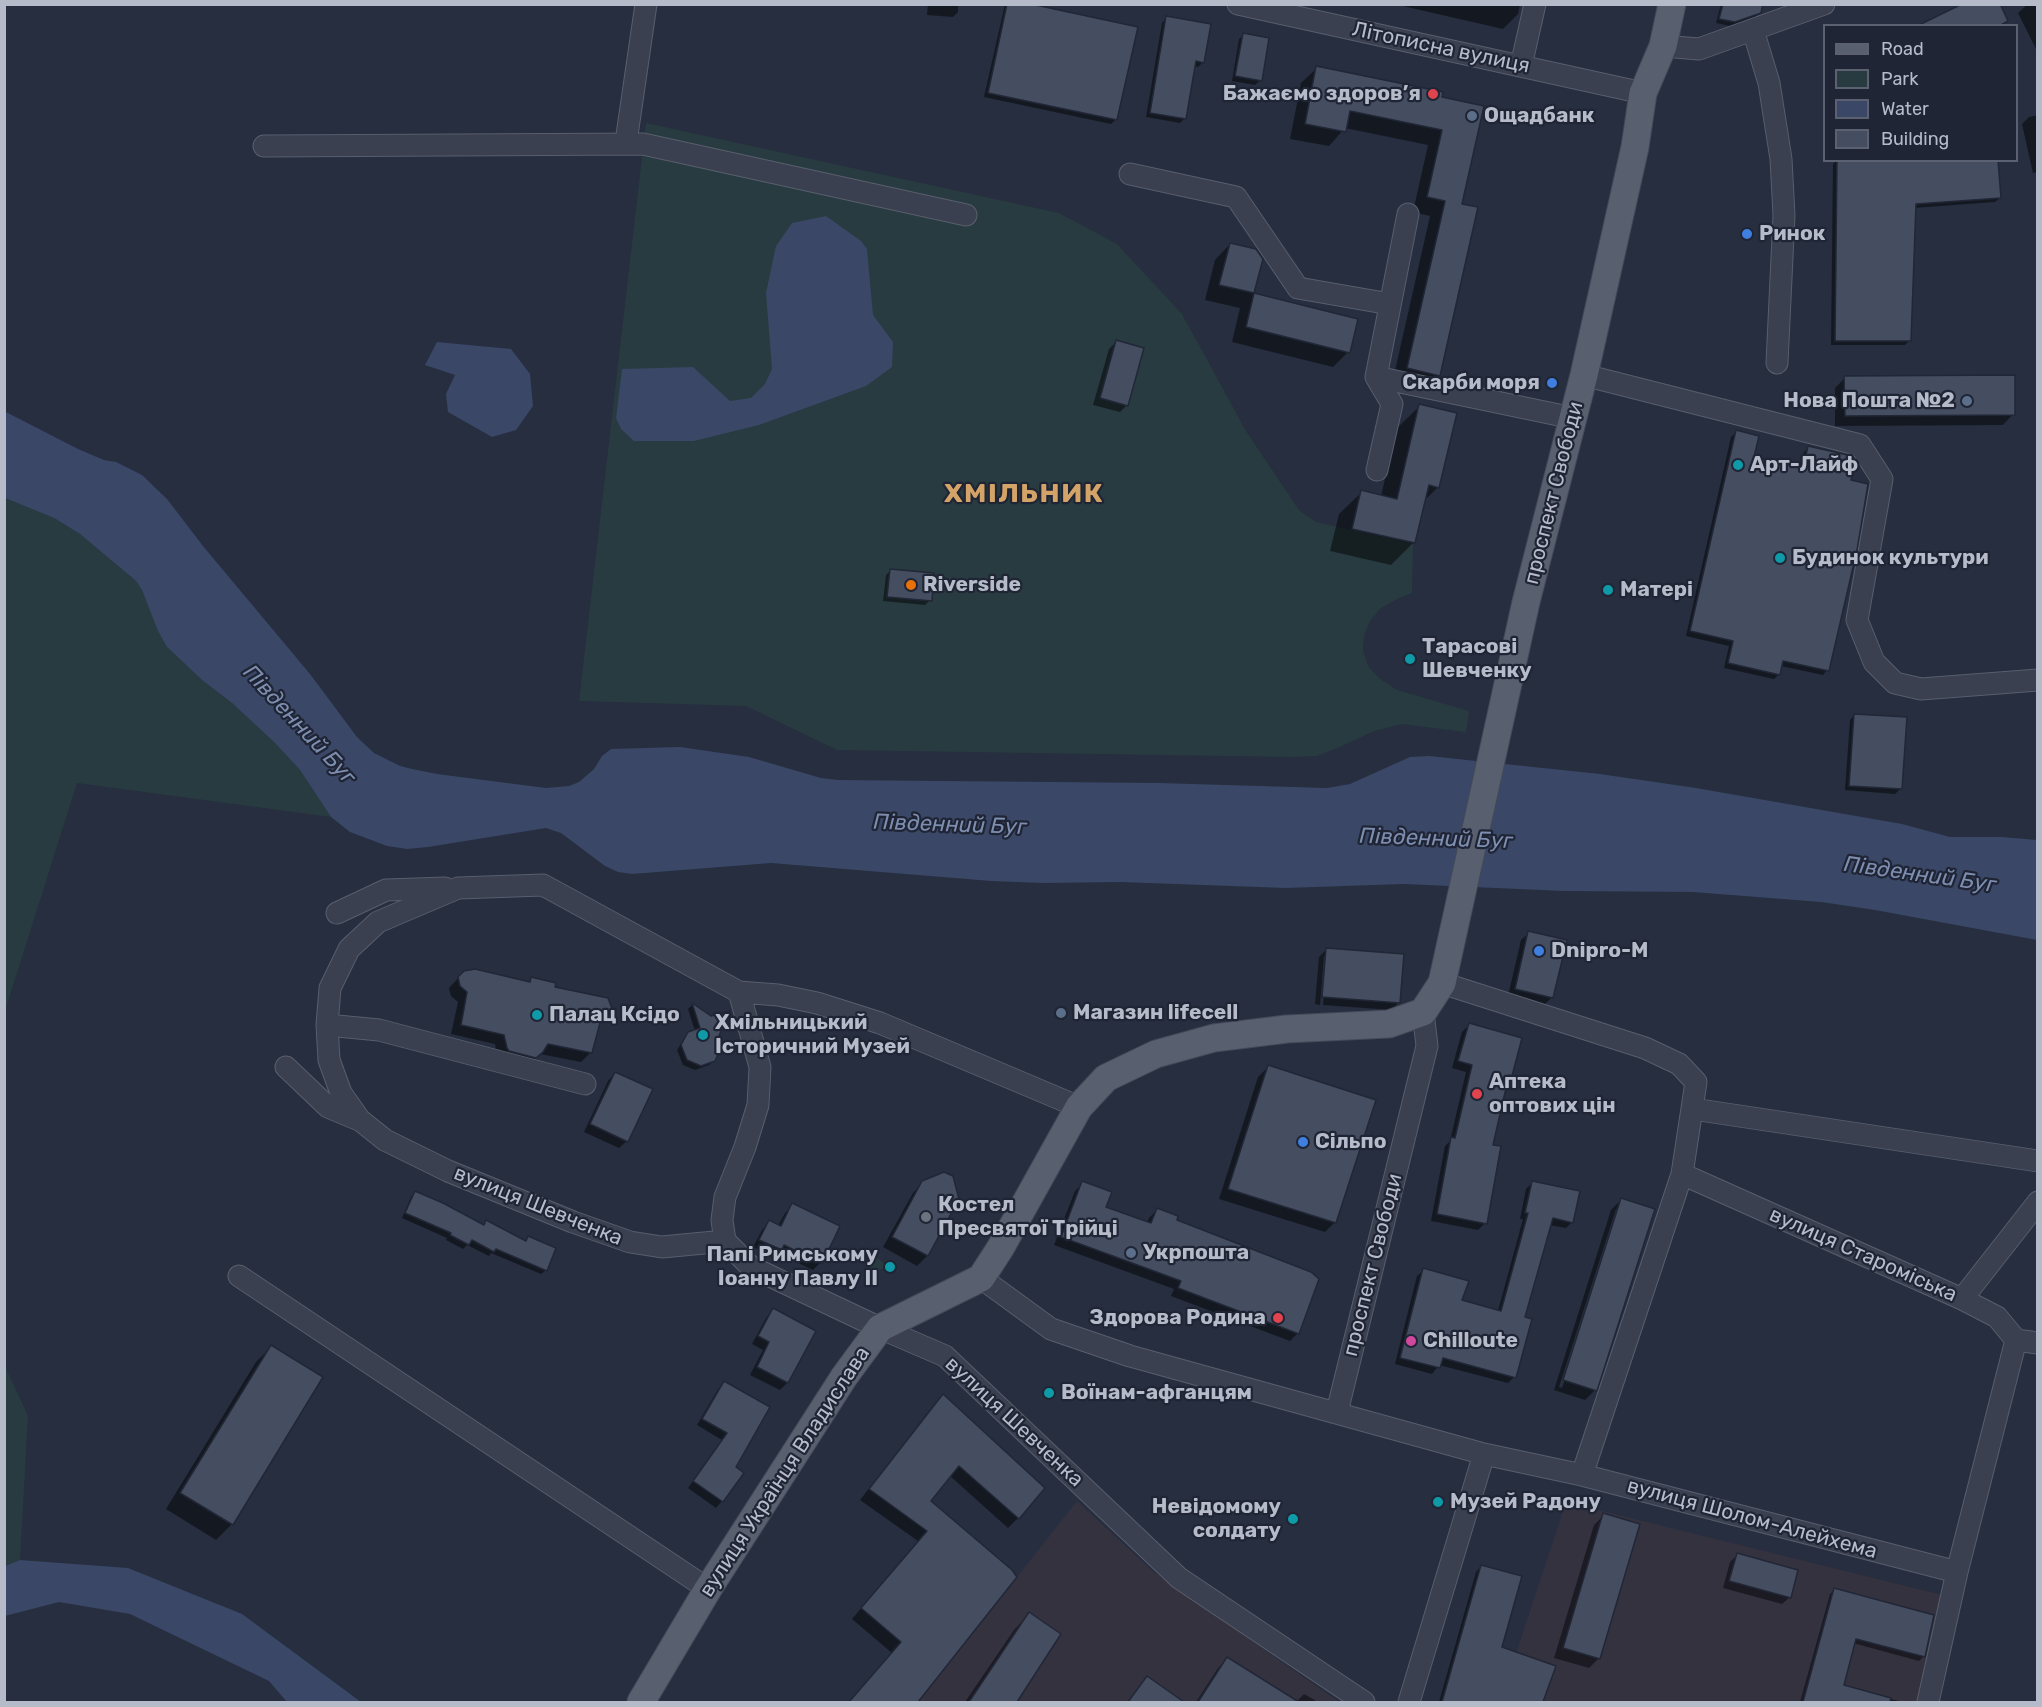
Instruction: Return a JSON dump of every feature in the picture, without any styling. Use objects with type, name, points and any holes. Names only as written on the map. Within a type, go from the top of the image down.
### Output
[{"type":"main road","name":"проспект Свободи","points":[[1442,983],[1526,602],[1584,375],[1635,147],[1643,93],[1663,46],[1672,4]]},
{"type":"main road","points":[[981,1278],[1001,1247],[1079,1107],[1106,1078],[1156,1054],[1214,1038],[1287,1029],[1389,1024],[1423,1012],[1442,983]]},
{"type":"main road","name":"вулиця Українця Владислава","points":[[641,1702],[708,1589],[844,1377],[880,1329],[981,1278]]},
{"type":"street","points":[[626,142],[646,4]]},
{"type":"street","points":[[1521,66],[1535,4]]},
{"type":"street","points":[[1663,46],[1699,49],[1824,4]]},
{"type":"street","name":"Літописна вулиця","points":[[1242,5],[1643,93]]},
{"type":"street","points":[[1753,30],[1769,82],[1781,159],[1784,215],[1777,363]]},
{"type":"street","points":[[264,146],[578,145],[626,142],[966,215]]},
{"type":"street","points":[[1130,174],[1236,197],[1298,288],[1390,304]]},
{"type":"street","points":[[1377,470],[1392,404],[1376,377],[1408,214]]},
{"type":"street","points":[[1584,375],[1860,445],[1882,479],[1857,620],[1875,662],[1895,683],[1921,689],[2037,680]]},
{"type":"street","points":[[1376,377],[1573,418]]},
{"type":"street","name":"вулиця Шевченка","points":[[739,992],[543,885],[458,888],[378,922],[349,949],[330,988],[327,1025],[329,1060],[341,1093],[360,1120],[385,1140],[448,1171],[573,1222],[630,1242],[662,1247],[725,1241],[751,1267],[880,1329],[945,1356],[1179,1578],[1364,1702]]},
{"type":"street","points":[[337,913],[386,890],[458,888]]},
{"type":"street","points":[[1442,983],[1645,1048],[1679,1064],[1696,1082],[1682,1174],[1582,1475]]},
{"type":"street","points":[[725,1241],[722,1220],[725,1197],[745,1147],[758,1105],[760,1067],[739,992],[778,995],[817,1003],[880,1023],[1079,1107]]},
{"type":"street","name":"проспект Свободи","points":[[1337,1412],[1427,1046],[1423,1012]]},
{"type":"street","points":[[327,1025],[379,1030],[585,1084]]},
{"type":"street","points":[[286,1067],[328,1107],[360,1120]]},
{"type":"street","points":[[1693,1109],[2037,1161]]},
{"type":"street","name":"вулиця Староміська","points":[[1682,1174],[1962,1299],[1997,1317],[2016,1340]]},
{"type":"street","points":[[1962,1299],[2037,1202]]},
{"type":"street","points":[[239,1276],[708,1589]]},
{"type":"street","name":"вулиця Шолом-Алейхема","points":[[981,1278],[1051,1329],[1130,1356],[1484,1454],[1582,1475],[1957,1572]]},
{"type":"street","points":[[1928,1702],[1957,1572],[2016,1340],[2037,1343]]},
{"type":"street","points":[[1409,1702],[1484,1454]]},
{"type":"shaded area","points":[[1077,1501],[1156,1574],[1339,1702],[918,1702]]},
{"type":"shaded area","points":[[1566,1502],[1946,1596],[1921,1702],[1500,1702]]},
{"type":"green space","points":[[646,123],[1059,213],[1117,244],[1182,314],[1246,431],[1299,510],[1316,522],[1413,544],[1412,593],[1381,608],[1370,621],[1364,636],[1363,650],[1368,666],[1379,678],[1397,690],[1469,711],[1466,732],[1402,724],[1374,731],[1317,756],[1293,757],[837,750],[746,706],[579,701]]},
{"type":"green space","points":[[5,498],[54,518],[80,534],[136,581],[167,647],[275,743],[300,770],[331,817],[77,783],[5,1011]]},
{"type":"green space","points":[[871,1252],[888,1267],[865,1274]]},
{"type":"green space","points":[[4,1364],[28,1416],[20,1560],[5,1566]]},
{"type":"water","points":[[826,216],[861,241],[867,249],[873,315],[893,342],[892,367],[866,386],[759,425],[694,441],[634,441],[621,429],[616,418],[622,369],[693,367],[730,401],[751,398],[765,384],[772,369],[766,293],[776,246],[792,223]]},
{"type":"water","points":[[437,342],[511,349],[530,374],[533,406],[516,430],[492,437],[448,412],[446,394],[455,375],[425,365]]},
{"type":"water","name":"Південний Буг","points":[[4,411],[78,449],[104,460],[116,462],[142,475],[167,499],[203,546],[310,674],[357,737],[374,753],[400,766],[437,774],[546,788],[569,786],[579,782],[611,749],[680,747],[749,757],[821,778],[838,780],[1159,783],[1327,788],[1350,784],[1410,757],[1429,756],[1600,774],[1696,788],[1902,824],[1950,837],[2037,840],[2037,940],[1821,902],[1693,892],[1564,891],[1404,884],[1285,888],[1121,882],[1043,883],[991,881],[771,863],[632,874],[618,872],[605,866],[561,833],[546,828],[428,847],[407,849],[387,846],[350,832],[331,817],[300,770],[275,743],[167,647],[136,581],[80,534],[54,518],[5,498]]},
{"type":"water","points":[[20,1560],[128,1568],[242,1614],[361,1702],[287,1702],[269,1681],[130,1614],[59,1602],[5,1616],[5,1566]]},
{"type":"building","points":[[1007,4],[1031,4],[1138,27],[1117,120],[988,93]]},
{"type":"building","points":[[1723,4],[1763,4],[1761,13],[1735,22],[1719,19]]},
{"type":"building","points":[[1962,4],[2000,4],[2008,21],[2003,24],[1921,24]]},
{"type":"building","points":[[1166,16],[1211,24],[1204,63],[1196,61],[1186,119],[1150,113]]},
{"type":"building","points":[[1243,33],[1269,38],[1262,81],[1235,76]]},
{"type":"building","points":[[1316,66],[1443,92],[1442,97],[1484,106],[1462,204],[1478,207],[1440,376],[1407,368],[1445,201],[1427,197],[1442,130],[1350,111],[1346,132],[1305,124]]},
{"type":"building","points":[[1837,162],[1998,162],[2001,198],[1916,204],[1911,341],[1835,341]]},
{"type":"building","points":[[1230,243],[1256,249],[1263,259],[1254,293],[1219,285]]},
{"type":"building","points":[[1254,293],[1358,319],[1350,353],[1246,327]]},
{"type":"building","points":[[1116,340],[1144,348],[1128,406],[1100,398]]},
{"type":"building","points":[[2015,375],[2015,415],[1845,416],[1844,376]]},
{"type":"building","points":[[1419,404],[1457,413],[1439,488],[1429,485],[1415,543],[1352,529],[1361,490],[1397,499]]},
{"type":"building","name":"Будинок культури","points":[[1736,430],[1759,436],[1754,457],[1803,468],[1808,446],[1852,456],[1855,460],[1851,480],[1868,484],[1857,550],[1829,671],[1783,661],[1780,675],[1728,663],[1733,641],[1690,631]]},
{"type":"building","name":"Riverside","points":[[890,569],[934,573],[932,601],[887,597]]},
{"type":"building","points":[[1854,714],[1907,717],[1902,789],[1849,786]]},
{"type":"building","points":[[1528,931],[1567,940],[1553,998],[1515,989]]},
{"type":"building","points":[[1326,948],[1404,954],[1400,1003],[1322,997]]},
{"type":"building","name":"Палац Ксідо","points":[[475,969],[530,982],[531,977],[556,983],[555,987],[608,998],[613,1011],[609,1017],[601,1019],[592,1053],[548,1044],[536,1058],[509,1051],[504,1035],[461,1025],[467,992],[460,986],[458,977],[464,971]]},
{"type":"building","name":"Хмільницький Історичний Музей","points":[[692,1003],[711,1016],[730,1011],[718,1038],[721,1048],[715,1061],[701,1066],[687,1060],[681,1045],[688,1032],[700,1028]]},
{"type":"building","points":[[1469,1023],[1522,1038],[1512,1076],[1509,1075],[1493,1145],[1501,1146],[1487,1224],[1437,1214],[1451,1137],[1455,1138],[1472,1065],[1458,1061]]},
{"type":"building","name":"Сільпо","points":[[1268,1065],[1376,1100],[1336,1223],[1228,1189]]},
{"type":"building","points":[[615,1072],[653,1089],[628,1142],[590,1124]]},
{"type":"building","name":"Костел Пресвятої Трійці","points":[[944,1172],[953,1176],[959,1199],[928,1256],[892,1237],[922,1181]]},
{"type":"building","points":[[1082,1181],[1112,1192],[1106,1207],[1151,1223],[1157,1208],[1178,1216],[1177,1220],[1311,1272],[1319,1279],[1299,1334],[1178,1288],[1181,1281],[1061,1237]]},
{"type":"building","points":[[1532,1181],[1580,1191],[1573,1223],[1553,1218],[1525,1317],[1532,1319],[1516,1378],[1443,1358],[1440,1368],[1400,1358],[1423,1268],[1469,1281],[1462,1300],[1501,1311],[1528,1213],[1525,1213]]},
{"type":"building","points":[[415,1191],[484,1225],[486,1220],[526,1241],[528,1236],[556,1248],[547,1271],[496,1249],[494,1252],[472,1240],[469,1245],[450,1235],[451,1233],[405,1213]]},
{"type":"building","points":[[1621,1198],[1655,1209],[1597,1391],[1563,1380]]},
{"type":"building","points":[[792,1203],[840,1226],[822,1264],[784,1245],[782,1250],[759,1240],[769,1220],[781,1226]]},
{"type":"building","points":[[773,1308],[816,1331],[788,1383],[757,1367],[769,1342],[758,1336]]},
{"type":"building","points":[[271,1345],[323,1377],[233,1525],[180,1493]]},
{"type":"building","points":[[724,1381],[770,1407],[736,1467],[744,1473],[723,1502],[693,1481],[727,1433],[702,1419]]},
{"type":"building","points":[[943,1394],[1045,1488],[1019,1519],[959,1466],[931,1501],[1012,1570],[1017,1577],[918,1702],[849,1702],[901,1642],[861,1608],[927,1531],[869,1489]]},
{"type":"building","points":[[1603,1513],[1640,1524],[1600,1659],[1563,1648]]},
{"type":"building","points":[[1737,1553],[1798,1570],[1791,1598],[1729,1581]]},
{"type":"building","points":[[1481,1565],[1522,1576],[1502,1647],[1556,1666],[1543,1702],[1442,1702]]},
{"type":"building","points":[[1834,1588],[1934,1615],[1925,1657],[1856,1639],[1844,1685],[1891,1698],[1890,1702],[1803,1702]]},
{"type":"building","points":[[1029,1612],[1061,1634],[1017,1702],[969,1702]]},
{"type":"building","points":[[1227,1657],[1299,1702],[1198,1702]]},
{"type":"building","points":[[1147,1676],[1184,1702],[1128,1702]]},
{"type":"place","name":"Бажаємо здоров’я","points":[[1433,94]]},
{"type":"place","name":"Ощадбанк","points":[[1472,116]]},
{"type":"place","name":"Ринок","points":[[1747,234]]},
{"type":"place","name":"Скарби моря","points":[[1552,383]]},
{"type":"place","name":"Нова Пошта №2","points":[[1967,401]]},
{"type":"place","name":"Арт-Лайф","points":[[1738,465]]},
{"type":"place","name":"Будинок культури","points":[[1780,558]]},
{"type":"place","name":"Riverside","points":[[911,585]]},
{"type":"place","name":"Матері","points":[[1608,590]]},
{"type":"place","name":"Тарасові Шевченку","points":[[1410,659]]},
{"type":"place","name":"Dnipro-M","points":[[1539,951]]},
{"type":"place","name":"Магазин lifecell","points":[[1061,1013]]},
{"type":"place","name":"Палац Ксідо","points":[[537,1015]]},
{"type":"place","name":"Хмільницький Історичний Музей","points":[[703,1035]]},
{"type":"place","name":"Аптека оптових цін","points":[[1477,1094]]},
{"type":"place","name":"Сільпо","points":[[1303,1142]]},
{"type":"place","name":"Костел Пресвятої Трійці","points":[[926,1217]]},
{"type":"place","name":"Укрпошта","points":[[1131,1253]]},
{"type":"place","name":"Папі Римському Іоанну Павлу ІІ","points":[[890,1267]]},
{"type":"place","name":"Здорова Родина","points":[[1278,1318]]},
{"type":"place","name":"Chilloute","points":[[1411,1341]]},
{"type":"place","name":"Воїнам-афганцям","points":[[1049,1393]]},
{"type":"place","name":"Музей Радону","points":[[1438,1502]]},
{"type":"place","name":"Невідомому солдату","points":[[1293,1519]]},
{"type":"district","name":"ХМІЛЬНИК","points":[[1024,494]]}]
